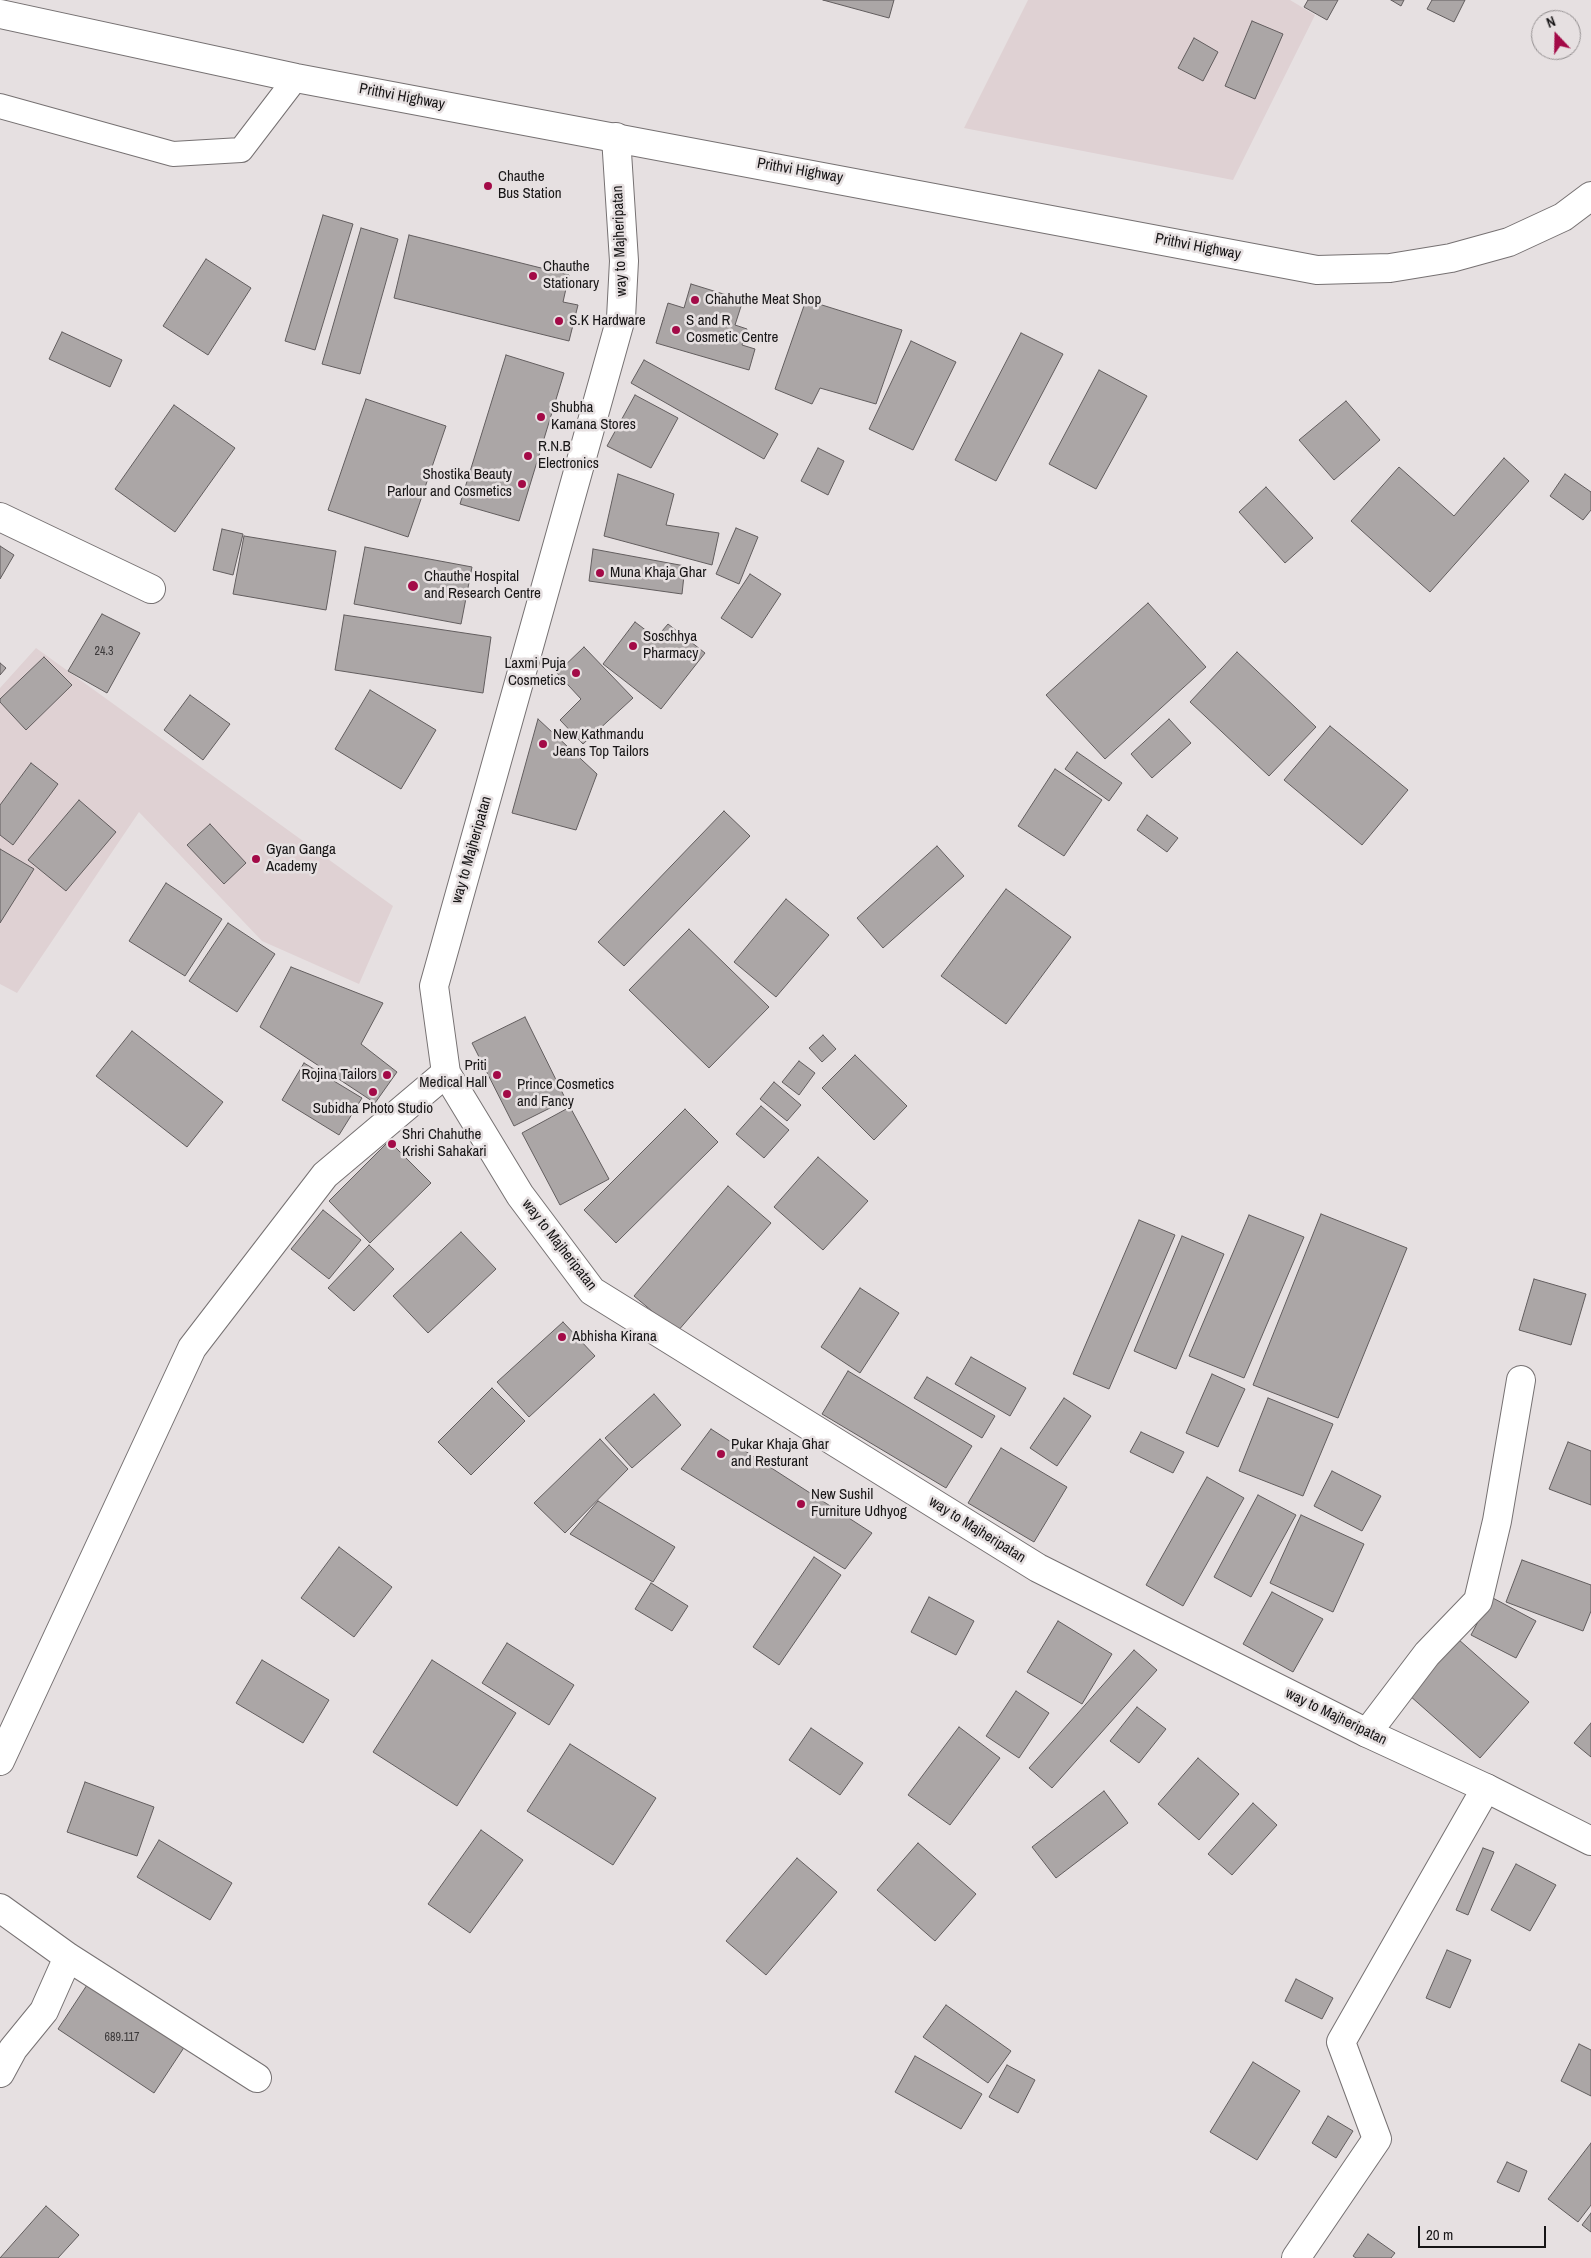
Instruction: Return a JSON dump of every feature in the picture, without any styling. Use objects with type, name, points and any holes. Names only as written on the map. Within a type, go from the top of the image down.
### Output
[{"type":"main road","name":"Prithvi Highway","points":[[0,14],[296,78],[1317,270],[1390,268],[1451,258],[1509,242],[1562,217],[1591,196]]},
{"type":"main road","name":"way to Majheripatan","points":[[616,138],[624,261],[622,318],[434,986],[446,1073],[520,1195],[592,1291],[1038,1568],[1366,1733],[1587,1833]]},
{"type":"main road","points":[[0,517],[151,589]]},
{"type":"main road","points":[[0,1761],[192,1348],[325,1175],[446,1073]]},
{"type":"main road","points":[[1366,1733],[1427,1654],[1478,1601],[1497,1520],[1521,1380]]},
{"type":"main road","points":[[1296,2258],[1376,2139],[1341,2042],[1486,1788]]},
{"type":"main road","points":[[0,1908],[68,1957],[257,2078]]},
{"type":"main road","points":[[0,2073],[14,2049],[44,2012],[68,1957]]},
{"type":"lane","points":[[0,106],[173,154],[241,150],[296,78]]},
{"type":"shaded area","points":[[1028,0],[1290,0],[1315,15],[1233,180],[964,128]]},
{"type":"shaded area","name":"Gyan Ganga Academy","points":[[36,648],[393,906],[359,984],[262,941],[139,812],[17,993],[0,984],[0,688]]},
{"type":"building","points":[[823,0],[894,0],[889,18]]},
{"type":"building","points":[[1308,0],[1338,0],[1327,20],[1304,7]]},
{"type":"building","points":[[1391,0],[1404,0],[1401,6]]},
{"type":"building","points":[[1432,0],[1465,0],[1454,22],[1427,9]]},
{"type":"building","points":[[1252,21],[1283,34],[1255,99],[1225,86]]},
{"type":"building","points":[[1194,38],[1218,52],[1203,81],[1178,68]]},
{"type":"building","points":[[323,215],[353,224],[315,350],[285,341]]},
{"type":"building","points":[[361,228],[398,239],[360,374],[322,364]]},
{"type":"building","points":[[409,235],[569,275],[563,302],[578,305],[569,341],[394,298]]},
{"type":"building","points":[[206,259],[251,288],[208,355],[163,326]]},
{"type":"building","points":[[691,284],[743,300],[735,325],[747,329],[742,345],[755,349],[749,370],[656,343],[668,303],[684,308]]},
{"type":"building","points":[[806,300],[902,330],[876,404],[820,388],[812,404],[775,389]]},
{"type":"building","points":[[62,332],[122,360],[110,387],[49,359]]},
{"type":"building","points":[[1021,333],[1063,354],[996,481],[955,460]]},
{"type":"building","points":[[911,341],[956,362],[913,450],[869,429]]},
{"type":"building","points":[[506,355],[564,373],[519,521],[460,504]]},
{"type":"building","points":[[644,360],[778,434],[764,459],[631,383]]},
{"type":"building","points":[[1099,370],[1147,396],[1096,489],[1049,464]]},
{"type":"building","points":[[635,395],[678,418],[651,468],[607,446]]},
{"type":"building","points":[[366,399],[446,426],[408,537],[328,510]]},
{"type":"building","points":[[1346,401],[1380,440],[1334,480],[1299,440]]},
{"type":"building","points":[[174,405],[235,448],[175,532],[115,489]]},
{"type":"building","points":[[818,448],[844,461],[828,495],[801,481]]},
{"type":"building","points":[[1504,458],[1529,481],[1430,592],[1351,521],[1399,467],[1454,516]]},
{"type":"building","points":[[618,474],[674,494],[666,525],[719,533],[712,565],[604,536]]},
{"type":"building","points":[[1565,474],[1591,492],[1591,510],[1583,520],[1550,496]]},
{"type":"building","points":[[1266,487],[1313,538],[1285,563],[1239,512]]},
{"type":"building","points":[[736,528],[758,537],[739,584],[716,574]]},
{"type":"building","points":[[222,529],[243,534],[233,575],[213,570]]},
{"type":"building","points":[[244,536],[336,551],[326,610],[233,594]]},
{"type":"building","points":[[0,546],[14,555],[0,579]]},
{"type":"building","name":"Chauthe Hospital and Research Centre","points":[[365,547],[472,567],[461,624],[354,604]]},
{"type":"building","points":[[593,549],[685,566],[682,594],[589,581]]},
{"type":"building","points":[[750,574],[781,594],[752,638],[721,618]]},
{"type":"building","points":[[1148,603],[1206,667],[1105,759],[1046,695]]},
{"type":"building","points":[[102,614],[140,633],[107,693],[68,671]]},
{"type":"building","points":[[344,615],[491,637],[483,693],[335,670]]},
{"type":"building","points":[[635,622],[656,638],[668,624],[705,653],[661,709],[603,664]]},
{"type":"building","points":[[584,647],[633,698],[583,744],[560,720],[581,699],[557,673]]},
{"type":"building","points":[[1237,652],[1316,727],[1269,776],[1190,702]]},
{"type":"building","points":[[44,657],[72,685],[26,730],[0,702],[0,699]]},
{"type":"building","points":[[0,663],[6,668],[0,675]]},
{"type":"building","points":[[370,690],[436,730],[401,789],[335,749]]},
{"type":"building","points":[[190,695],[230,724],[203,760],[164,730]]},
{"type":"building","points":[[538,719],[597,774],[576,830],[512,813]]},
{"type":"building","points":[[1169,719],[1191,743],[1152,778],[1131,754]]},
{"type":"building","points":[[1330,726],[1408,790],[1362,845],[1284,780]]},
{"type":"building","points":[[1077,752],[1122,783],[1109,801],[1065,769]]},
{"type":"building","points":[[31,763],[58,784],[13,845],[0,835],[0,805]]},
{"type":"building","points":[[1055,769],[1102,800],[1064,856],[1018,826]]},
{"type":"building","points":[[79,800],[116,832],[66,891],[28,860]]},
{"type":"building","points":[[724,811],[750,836],[624,966],[598,942]]},
{"type":"building","points":[[1147,815],[1178,838],[1167,852],[1137,830]]},
{"type":"building","points":[[210,824],[246,863],[224,884],[187,845]]},
{"type":"building","points":[[937,846],[964,876],[883,948],[857,918]]},
{"type":"building","points":[[0,849],[34,869],[0,923]]},
{"type":"building","points":[[166,883],[222,919],[185,976],[129,941]]},
{"type":"building","points":[[1006,889],[1071,937],[1006,1024],[941,976]]},
{"type":"building","points":[[786,899],[829,935],[776,997],[734,962]]},
{"type":"building","points":[[228,923],[275,954],[237,1012],[189,981]]},
{"type":"building","points":[[689,929],[769,1007],[709,1068],[629,990]]},
{"type":"building","points":[[291,967],[383,1003],[361,1044],[397,1072],[375,1103],[260,1027]]},
{"type":"building","points":[[525,1017],[566,1100],[514,1126],[472,1043]]},
{"type":"building","points":[[132,1031],[223,1102],[187,1147],[96,1076]]},
{"type":"building","points":[[823,1035],[836,1049],[822,1062],[809,1048]]},
{"type":"building","points":[[855,1055],[907,1106],[874,1140],[822,1088]]},
{"type":"building","points":[[799,1061],[815,1073],[799,1095],[782,1082]]},
{"type":"building","points":[[304,1063],[362,1098],[339,1135],[282,1100]]},
{"type":"building","points":[[774,1082],[801,1105],[787,1121],[760,1099]]},
{"type":"building","points":[[761,1106],[789,1130],[764,1158],[736,1134]]},
{"type":"building","points":[[570,1107],[609,1179],[560,1205],[522,1133]]},
{"type":"building","points":[[685,1109],[718,1142],[616,1243],[584,1210]]},
{"type":"building","points":[[389,1141],[431,1183],[370,1243],[329,1201]]},
{"type":"building","points":[[818,1157],[868,1201],[823,1250],[774,1207]]},
{"type":"building","points":[[728,1186],[771,1223],[677,1332],[634,1296]]},
{"type":"building","points":[[323,1210],[361,1240],[329,1279],[291,1249]]},
{"type":"building","points":[[1321,1214],[1407,1248],[1338,1418],[1253,1385]]},
{"type":"building","points":[[1249,1215],[1304,1237],[1244,1378],[1189,1356]]},
{"type":"building","points":[[1139,1220],[1175,1235],[1109,1389],[1073,1374]]},
{"type":"building","points":[[461,1232],[496,1269],[428,1333],[393,1296]]},
{"type":"building","points":[[1182,1236],[1224,1254],[1176,1369],[1134,1351]]},
{"type":"building","points":[[369,1245],[394,1269],[354,1311],[328,1288]]},
{"type":"building","points":[[1534,1279],[1586,1294],[1571,1345],[1519,1330]]},
{"type":"building","points":[[860,1288],[899,1313],[860,1373],[821,1347]]},
{"type":"building","points":[[563,1322],[595,1356],[529,1417],[497,1382]]},
{"type":"building","points":[[971,1357],[1026,1388],[1010,1416],[955,1384]]},
{"type":"building","points":[[848,1371],[972,1446],[946,1488],[822,1414]]},
{"type":"building","points":[[1212,1374],[1245,1389],[1218,1447],[1186,1433]]},
{"type":"building","points":[[927,1377],[995,1416],[982,1438],[914,1398]]},
{"type":"building","points":[[492,1388],[525,1421],[471,1475],[438,1442]]},
{"type":"building","points":[[654,1394],[681,1425],[632,1468],[605,1438]]},
{"type":"building","points":[[1064,1398],[1091,1416],[1057,1466],[1030,1448]]},
{"type":"building","points":[[1268,1398],[1333,1424],[1303,1496],[1239,1471]]},
{"type":"building","points":[[711,1429],[872,1533],[845,1569],[681,1469]]},
{"type":"building","points":[[1141,1432],[1184,1452],[1173,1473],[1130,1452]]},
{"type":"building","points":[[600,1439],[628,1469],[565,1533],[534,1503]]},
{"type":"building","points":[[1568,1442],[1591,1451],[1591,1505],[1549,1489]]},
{"type":"building","points":[[1001,1448],[1067,1487],[1034,1542],[968,1503]]},
{"type":"building","points":[[1332,1471],[1381,1496],[1362,1531],[1314,1506]]},
{"type":"building","points":[[1207,1477],[1244,1498],[1183,1606],[1146,1585]]},
{"type":"building","points":[[1258,1495],[1296,1515],[1251,1597],[1214,1577]]},
{"type":"building","points":[[598,1501],[675,1547],[653,1582],[570,1534]]},
{"type":"building","points":[[1301,1515],[1364,1544],[1333,1612],[1270,1583]]},
{"type":"building","points":[[339,1547],[392,1587],[354,1637],[301,1598]]},
{"type":"building","points":[[814,1557],[841,1575],[779,1665],[753,1647]]},
{"type":"building","points":[[1522,1560],[1591,1585],[1591,1611],[1583,1631],[1506,1602]]},
{"type":"building","points":[[651,1583],[688,1606],[672,1631],[635,1609]]},
{"type":"building","points":[[1272,1592],[1323,1619],[1293,1672],[1243,1644]]},
{"type":"building","points":[[929,1597],[974,1621],[956,1655],[911,1632]]},
{"type":"building","points":[[1491,1597],[1536,1621],[1516,1658],[1471,1635]]},
{"type":"building","points":[[1058,1621],[1112,1654],[1082,1704],[1027,1672]]},
{"type":"building","points":[[1458,1639],[1529,1702],[1480,1758],[1409,1695]]},
{"type":"building","points":[[507,1643],[574,1685],[549,1725],[482,1683]]},
{"type":"building","points":[[1134,1650],[1157,1670],[1052,1788],[1029,1768]]},
{"type":"building","points":[[262,1660],[329,1700],[303,1743],[236,1703]]},
{"type":"building","points":[[432,1660],[516,1713],[457,1806],[373,1752]]},
{"type":"building","points":[[1016,1691],[1049,1713],[1019,1758],[986,1736]]},
{"type":"building","points":[[1137,1707],[1166,1729],[1139,1763],[1110,1741]]},
{"type":"building","points":[[1591,1723],[1591,1757],[1574,1743]]},
{"type":"building","points":[[959,1727],[1000,1758],[950,1825],[908,1795]]},
{"type":"building","points":[[811,1728],[863,1763],[840,1795],[789,1760]]},
{"type":"building","points":[[570,1744],[656,1798],[613,1865],[527,1811]]},
{"type":"building","points":[[1198,1758],[1239,1794],[1199,1840],[1158,1804]]},
{"type":"building","points":[[85,1782],[154,1807],[137,1856],[67,1832]]},
{"type":"building","points":[[1104,1791],[1128,1823],[1056,1878],[1032,1847]]},
{"type":"building","points":[[1253,1803],[1277,1825],[1232,1875],[1208,1854]]},
{"type":"building","points":[[481,1830],[523,1860],[470,1933],[428,1904]]},
{"type":"building","points":[[159,1840],[232,1883],[210,1920],[137,1877]]},
{"type":"building","points":[[918,1843],[976,1894],[935,1941],[877,1890]]},
{"type":"building","points":[[1483,1848],[1494,1852],[1468,1915],[1456,1910]]},
{"type":"building","points":[[797,1858],[837,1892],[766,1975],[726,1941]]},
{"type":"building","points":[[1516,1864],[1556,1885],[1530,1931],[1491,1910]]},
{"type":"building","points":[[1447,1950],[1471,1960],[1450,2008],[1426,1998]]},
{"type":"building","points":[[1296,1979],[1333,1998],[1322,2019],[1285,2001]]},
{"type":"building","points":[[89,1982],[185,2046],[154,2093],[58,2029]]},
{"type":"building","points":[[946,2005],[1011,2051],[988,2083],[923,2037]]},
{"type":"building","points":[[1579,2044],[1591,2050],[1591,2096],[1561,2081]]},
{"type":"building","points":[[915,2056],[982,2094],[961,2129],[895,2092]]},
{"type":"building","points":[[1253,2062],[1300,2091],[1257,2160],[1210,2132]]},
{"type":"building","points":[[1007,2065],[1035,2080],[1018,2113],[989,2097]]},
{"type":"building","points":[[1328,2116],[1353,2131],[1336,2158],[1312,2143]]},
{"type":"building","points":[[1591,2143],[1591,2205],[1578,2222],[1548,2199]]},
{"type":"building","points":[[1507,2162],[1527,2171],[1519,2192],[1497,2182]]},
{"type":"building","points":[[46,2206],[79,2235],[58,2258],[0,2258]]},
{"type":"building","points":[[1591,2213],[1591,2232],[1582,2225]]},
{"type":"building","points":[[1368,2234],[1395,2253],[1391,2258],[1356,2258],[1353,2256]]},
{"type":"place","name":"Chauthe Bus Station","points":[[488,186]]},
{"type":"place","name":"Chauthe Stationary","points":[[533,276]]},
{"type":"place","name":"Chahuthe Meat Shop","points":[[695,300]]},
{"type":"place","name":"S.K Hardware","points":[[559,321]]},
{"type":"place","name":"S and R Cosmetic Centre","points":[[676,330]]},
{"type":"place","name":"Shubha Kamana Stores","points":[[541,417]]},
{"type":"place","name":"R.N.B Electronics","points":[[528,456]]},
{"type":"place","name":"Shostika Beauty Parlour and Cosmetics","points":[[522,484]]},
{"type":"place","name":"Muna Khaja Ghar","points":[[600,573]]},
{"type":"place","name":"Chauthe Hospital and Research Centre","points":[[413,586]]},
{"type":"place","name":"Soschhya Pharmacy","points":[[633,646]]},
{"type":"place","name":"Laxmi Puja Cosmetics","points":[[576,673]]},
{"type":"place","name":"New Kathmandu Jeans Top Tailors","points":[[543,744]]},
{"type":"place","name":"Gyan Ganga Academy","points":[[256,859]]},
{"type":"place","name":"Rojina Tailors","points":[[387,1075]]},
{"type":"place","name":"Priti Medical Hall","points":[[497,1075]]},
{"type":"place","name":"Subidha Photo Studio","points":[[373,1092]]},
{"type":"place","name":"Prince Cosmetics and Fancy","points":[[507,1094]]},
{"type":"place","name":"Shri Chahuthe Krishi Sahakari","points":[[392,1144]]},
{"type":"place","name":"Abhisha Kirana","points":[[562,1337]]},
{"type":"place","name":"Pukar Khaja Ghar and Resturant","points":[[721,1454]]},
{"type":"place","name":"New Sushil Furniture Udhyog","points":[[801,1504]]}]
